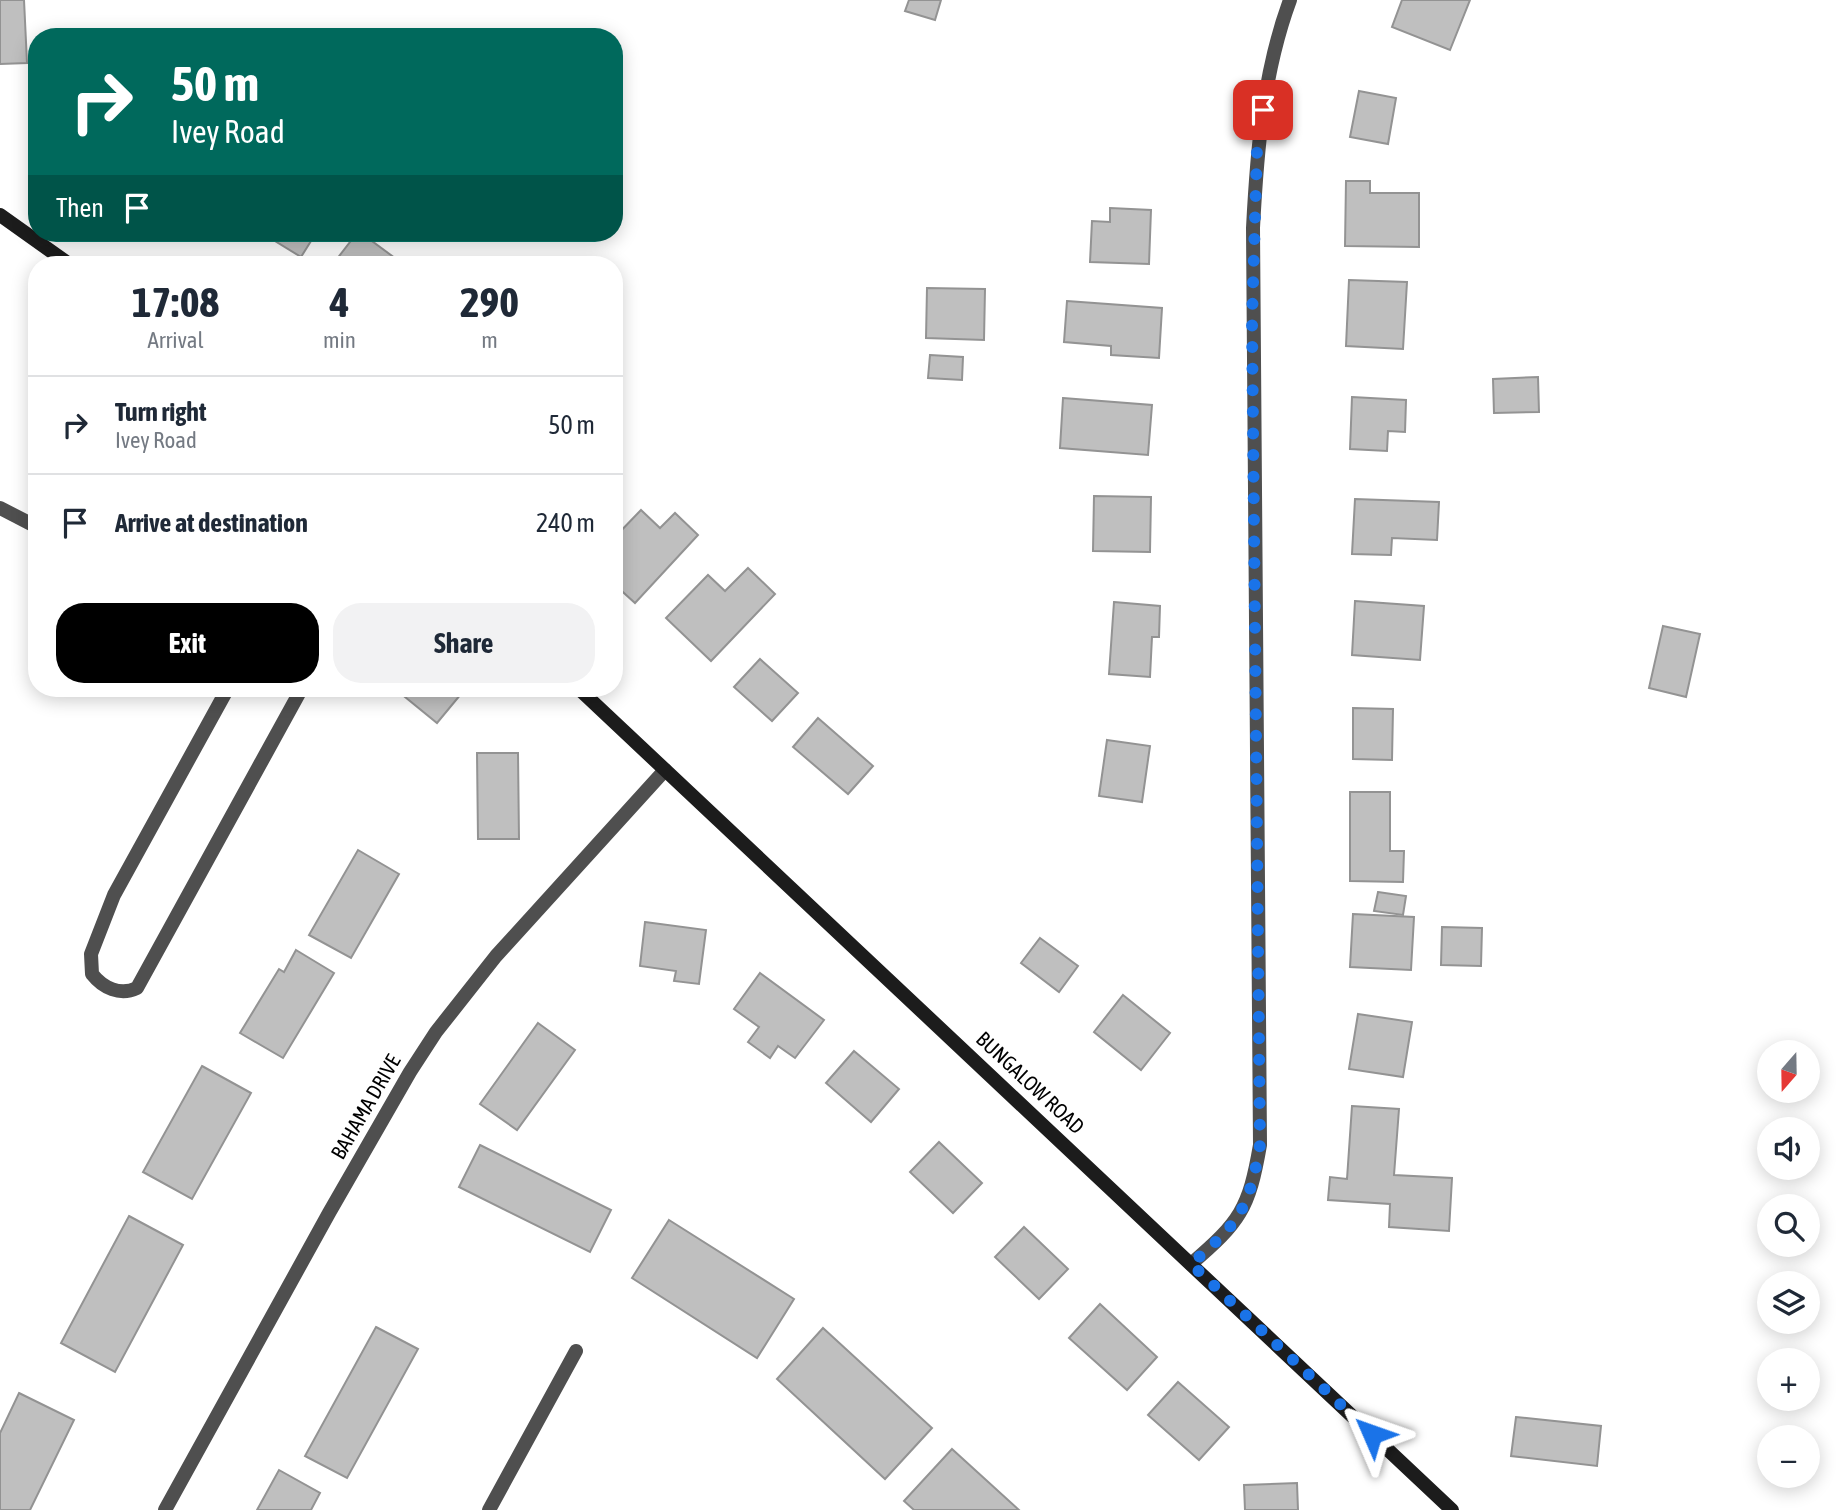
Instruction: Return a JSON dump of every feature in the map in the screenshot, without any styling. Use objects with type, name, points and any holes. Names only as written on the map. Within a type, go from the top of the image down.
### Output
[{"type":"street","points":[[1191,1264],[1223,1237],[1237,1219],[1249,1198],[1260,1145],[1253,228],[1259,137],[1280,28],[1290,0]]},
{"type":"street","points":[[0,215],[28,235]]},
{"type":"street","points":[[38,242],[58,256]]},
{"type":"street","points":[[0,508],[28,522]]},
{"type":"street","points":[[223,697],[114,895],[97,935],[91,954],[92,974],[116,991],[127,992],[137,988],[297,697]]},
{"type":"street","name":"BUNGALOW ROAD","points":[[588,697],[1452,1510]]},
{"type":"street","name":"BAHAMA DRIVE","points":[[165,1510],[329,1213],[436,1032],[496,956],[665,770]]},
{"type":"street","points":[[489,1510],[576,1351]]},
{"type":"building","points":[[0,0],[24,0],[27,63],[0,64]]},
{"type":"building","points":[[909,0],[941,0],[935,20],[905,11]]},
{"type":"building","points":[[1402,0],[1470,0],[1450,50],[1392,27]]},
{"type":"building","points":[[1359,91],[1396,98],[1388,144],[1350,137]]},
{"type":"building","points":[[1346,181],[1370,181],[1370,193],[1419,193],[1419,247],[1345,246]]},
{"type":"building","points":[[1110,208],[1151,210],[1149,264],[1090,262],[1092,221],[1110,222]]},
{"type":"building","points":[[277,242],[310,242],[299,256]]},
{"type":"building","points":[[350,242],[373,242],[392,256],[339,256]]},
{"type":"building","points":[[1349,280],[1407,282],[1403,349],[1346,346]]},
{"type":"building","points":[[927,288],[985,289],[984,340],[926,338]]},
{"type":"building","points":[[1067,301],[1162,308],[1159,358],[1111,355],[1111,346],[1064,342]]},
{"type":"building","points":[[930,355],[963,357],[962,380],[928,378]]},
{"type":"building","points":[[1538,377],[1539,412],[1494,413],[1493,379]]},
{"type":"building","points":[[1352,397],[1406,400],[1405,432],[1388,431],[1387,451],[1350,449]]},
{"type":"building","points":[[1063,398],[1152,405],[1148,455],[1060,448]]},
{"type":"building","points":[[1094,496],[1151,497],[1150,552],[1093,551]]},
{"type":"building","points":[[1355,499],[1439,502],[1437,540],[1392,538],[1391,555],[1352,554]]},
{"type":"building","points":[[641,510],[660,528],[675,513],[698,535],[635,603],[623,592],[623,529]]},
{"type":"building","points":[[748,568],[775,594],[711,661],[666,618],[708,575],[725,591]]},
{"type":"building","points":[[1355,601],[1424,606],[1420,660],[1352,655]]},
{"type":"building","points":[[1114,602],[1160,606],[1159,637],[1152,637],[1150,677],[1109,674]]},
{"type":"building","points":[[1663,626],[1700,634],[1686,697],[1649,688]]},
{"type":"building","points":[[760,659],[798,693],[772,721],[734,687]]},
{"type":"building","points":[[405,697],[459,697],[437,723]]},
{"type":"building","points":[[1353,708],[1393,709],[1392,760],[1353,759]]},
{"type":"building","points":[[818,718],[873,766],[848,794],[793,747]]},
{"type":"building","points":[[1107,740],[1150,746],[1142,802],[1099,796]]},
{"type":"building","points":[[477,753],[518,753],[519,839],[478,839]]},
{"type":"building","points":[[1350,792],[1390,792],[1390,851],[1404,851],[1403,882],[1350,881]]},
{"type":"building","points":[[358,850],[399,874],[351,958],[309,935]]},
{"type":"building","points":[[1378,892],[1406,896],[1403,915],[1374,911]]},
{"type":"building","points":[[1353,914],[1414,917],[1411,970],[1350,967]]},
{"type":"building","points":[[645,922],[706,930],[699,984],[674,981],[676,971],[640,966]]},
{"type":"building","points":[[1442,927],[1482,928],[1481,966],[1441,965]]},
{"type":"building","points":[[1040,938],[1078,966],[1059,992],[1021,963]]},
{"type":"building","points":[[296,950],[334,973],[283,1058],[240,1033],[279,969],[284,972]]},
{"type":"building","points":[[760,973],[824,1020],[795,1058],[778,1046],[770,1058],[748,1042],[759,1027],[734,1009]]},
{"type":"building","points":[[1123,995],[1170,1033],[1141,1070],[1094,1032]]},
{"type":"building","points":[[1358,1014],[1412,1022],[1403,1077],[1349,1069]]},
{"type":"building","points":[[538,1023],[575,1050],[517,1130],[480,1104]]},
{"type":"building","points":[[854,1051],[899,1089],[871,1122],[826,1083]]},
{"type":"building","points":[[202,1066],[251,1093],[192,1199],[143,1172]]},
{"type":"building","points":[[1352,1106],[1399,1109],[1394,1175],[1452,1178],[1449,1231],[1389,1227],[1390,1204],[1328,1200],[1330,1177],[1347,1179]]},
{"type":"building","points":[[939,1142],[982,1183],[953,1213],[910,1172]]},
{"type":"building","points":[[480,1145],[611,1210],[590,1252],[459,1187]]},
{"type":"building","points":[[129,1216],[183,1245],[115,1372],[61,1343]]},
{"type":"building","points":[[669,1220],[794,1299],[757,1358],[632,1278]]},
{"type":"building","points":[[1024,1227],[1068,1269],[1039,1299],[995,1257]]},
{"type":"building","points":[[1100,1304],[1157,1357],[1127,1390],[1069,1338]]},
{"type":"building","points":[[376,1327],[418,1349],[347,1478],[305,1456]]},
{"type":"building","points":[[823,1328],[932,1428],[885,1479],[777,1379]]},
{"type":"building","points":[[1178,1382],[1229,1427],[1199,1460],[1148,1415]]},
{"type":"building","points":[[19,1393],[74,1420],[30,1510],[0,1510],[0,1433]]},
{"type":"building","points":[[1516,1417],[1601,1426],[1597,1466],[1511,1456]]},
{"type":"building","points":[[952,1449],[1019,1510],[914,1510],[904,1501]]},
{"type":"building","points":[[279,1470],[320,1493],[311,1510],[257,1510]]},
{"type":"building","points":[[1297,1483],[1298,1510],[1245,1510],[1244,1485]]},
{"type":"route","points":[[1263,110],[1257,149],[1252,320],[1260,1145],[1249,1198],[1237,1219],[1223,1237],[1191,1264],[1372,1434]]}]
